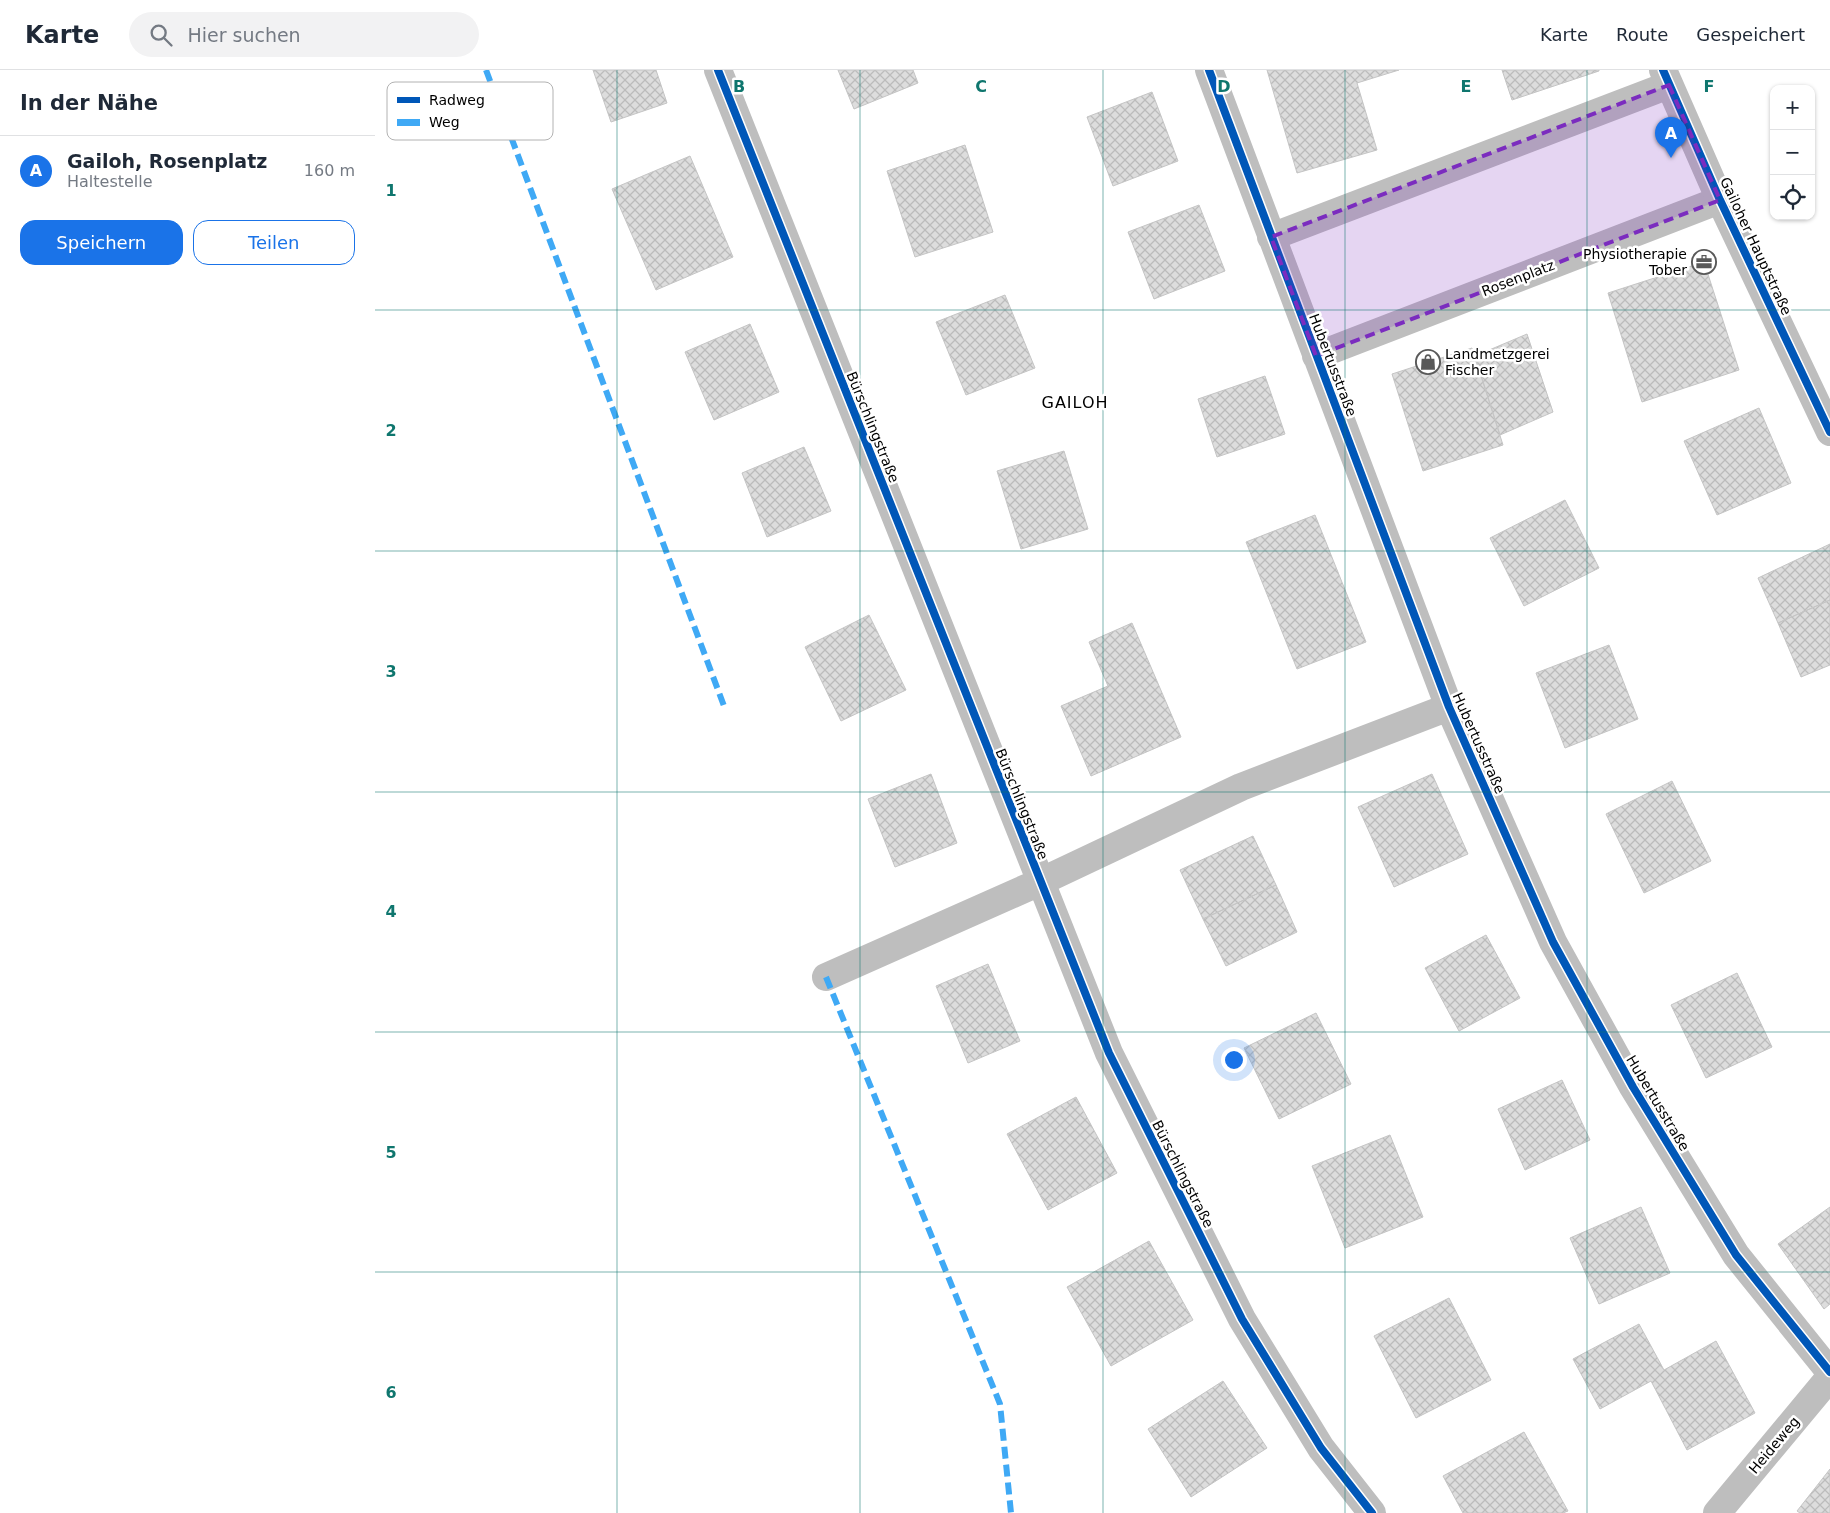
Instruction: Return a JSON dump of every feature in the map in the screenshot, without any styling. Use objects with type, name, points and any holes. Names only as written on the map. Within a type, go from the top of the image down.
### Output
[{"type":"street","name":"Bürschlingstraße","points":[[718,70],[1109,1053],[1237,1310],[1321,1448],[1371,1513]]},
{"type":"street","name":"Hubertusstraße","points":[[1209,70],[1449,707],[1553,942],[1633,1087],[1736,1255],[1830,1372]]},
{"type":"street","points":[[1271,237],[1666,78]]},
{"type":"street","name":"Gailoher Hauptstraße","points":[[1666,78],[1720,200],[1830,432]]},
{"type":"street","name":"Rosenplatz","points":[[1316,356],[1720,200]]},
{"type":"street","name":"Bürschlingstraße","points":[[826,977],[1040,882],[1241,787],[1449,707]]},
{"type":"street","name":"Heideweg","points":[[1717,1513],[1830,1377]]},
{"type":"highlighted area","points":[[1669,85],[1720,200],[1316,356],[1271,237]]},
{"type":"building","points":[[593,70],[656,70],[667,103],[611,122]]},
{"type":"building","points":[[838,70],[913,70],[918,83],[854,109]]},
{"type":"building","points":[[1267,70],[1399,70],[1357,83],[1377,150],[1297,173]]},
{"type":"building","points":[[1502,70],[1599,70],[1599,71],[1512,100]]},
{"type":"building","points":[[1152,92],[1178,161],[1113,186],[1087,117]]},
{"type":"building","points":[[965,145],[993,232],[915,257],[887,171]]},
{"type":"building","points":[[690,156],[733,257],[656,290],[612,189]]},
{"type":"building","points":[[1199,205],[1225,271],[1154,299],[1128,232]]},
{"type":"building","points":[[1704,262],[1739,370],[1642,402],[1608,293]]},
{"type":"building","points":[[1005,295],[1035,368],[966,395],[936,322]]},
{"type":"building","points":[[750,324],[779,392],[714,420],[685,352]]},
{"type":"building","points":[[1527,334],[1553,412],[1500,435],[1475,356]]},
{"type":"building","points":[[1472,348],[1503,445],[1423,471],[1392,374]]},
{"type":"building","points":[[1265,376],[1285,434],[1217,457],[1198,399]]},
{"type":"building","points":[[1759,408],[1791,483],[1717,515],[1684,441]]},
{"type":"building","points":[[804,447],[831,511],[767,537],[742,473]]},
{"type":"building","points":[[1064,451],[1088,529],[1021,549],[997,471]]},
{"type":"building","points":[[1565,500],[1599,568],[1524,606],[1490,538]]},
{"type":"building","points":[[1315,515],[1366,642],[1297,669],[1246,542]]},
{"type":"building","points":[[1830,544],[1830,600],[1778,623],[1758,578]]},
{"type":"building","points":[[1830,600],[1830,665],[1801,677],[1778,623]]},
{"type":"building","points":[[869,615],[906,690],[841,721],[805,647]]},
{"type":"building","points":[[1132,623],[1181,737],[1091,776],[1061,706],[1108,686],[1089,642]]},
{"type":"building","points":[[1609,645],[1638,719],[1565,748],[1536,673]]},
{"type":"building","points":[[931,774],[957,843],[895,867],[868,799]]},
{"type":"building","points":[[1432,774],[1468,854],[1394,887],[1358,807]]},
{"type":"building","points":[[1672,781],[1711,861],[1644,893],[1606,814]]},
{"type":"building","points":[[1253,836],[1276,885],[1203,919],[1180,870]]},
{"type":"building","points":[[1276,885],[1297,932],[1226,966],[1203,919]]},
{"type":"building","points":[[1486,935],[1520,998],[1459,1031],[1425,968]]},
{"type":"building","points":[[988,964],[1020,1041],[968,1063],[936,986]]},
{"type":"building","points":[[1737,973],[1772,1047],[1706,1078],[1671,1005]]},
{"type":"building","points":[[1316,1013],[1351,1084],[1279,1119],[1244,1048]]},
{"type":"building","points":[[1562,1080],[1590,1140],[1525,1170],[1498,1109]]},
{"type":"building","points":[[1076,1097],[1117,1173],[1048,1210],[1007,1134]]},
{"type":"building","points":[[1390,1135],[1423,1217],[1345,1248],[1312,1166]]},
{"type":"building","points":[[1641,1207],[1670,1273],[1599,1304],[1570,1238]]},
{"type":"building","points":[[1830,1207],[1830,1304],[1824,1309],[1778,1244]]},
{"type":"building","points":[[1149,1241],[1193,1320],[1111,1366],[1067,1287]]},
{"type":"building","points":[[1449,1298],[1491,1380],[1416,1418],[1374,1336]]},
{"type":"building","points":[[1639,1324],[1664,1370],[1716,1341],[1755,1413],[1687,1450],[1651,1381],[1600,1409],[1573,1359]]},
{"type":"building","points":[[1223,1381],[1267,1448],[1191,1497],[1148,1429]]},
{"type":"building","points":[[1524,1432],[1568,1511],[1563,1513],[1463,1513],[1443,1476]]},
{"type":"building","points":[[1830,1469],[1830,1513],[1800,1513],[1797,1511]]},
{"type":"marked path","points":[[486,70],[490,82]]},
{"type":"marked path","points":[[512,140],[724,706]]},
{"type":"marked path","points":[[826,977],[1000,1404],[1011,1513]]},
{"type":"cycle path","points":[[718,70],[1109,1053],[1242,1319],[1321,1448],[1372,1513]]},
{"type":"cycle path","points":[[1209,70],[1449,707],[1553,942],[1633,1087],[1736,1255],[1830,1372]]},
{"type":"cycle path","points":[[1663,70],[1720,200],[1830,432]]},
{"type":"place","name":"Gailoh, Rosenplatz","points":[[1671,158]]},
{"type":"place","name":"Physiotherapie Tober","points":[[1704,262]]},
{"type":"place","name":"Landmetzgerei Fischer","points":[[1428,362]]},
{"type":"district","name":"GAILOH","points":[[1075,402]]}]
